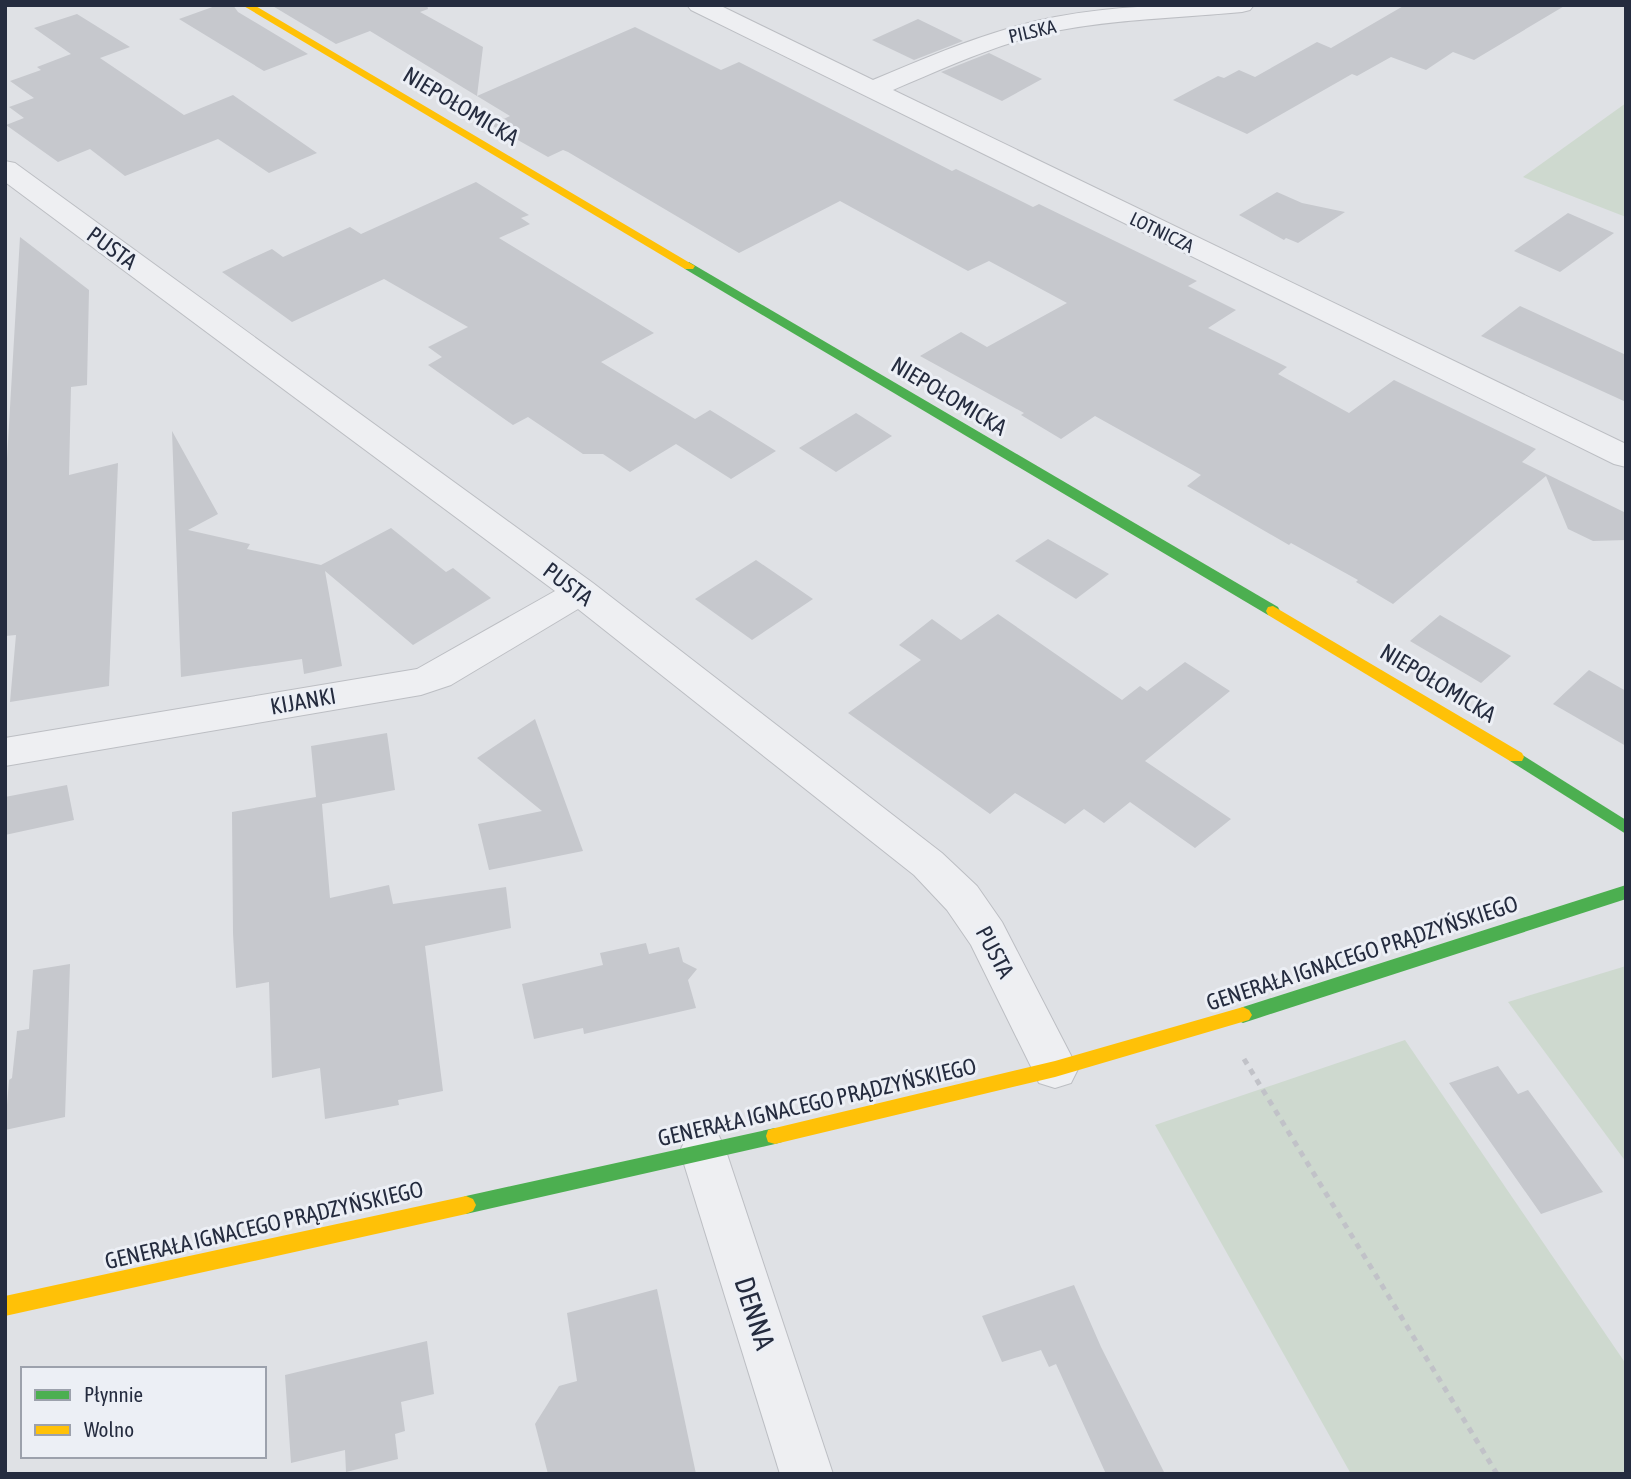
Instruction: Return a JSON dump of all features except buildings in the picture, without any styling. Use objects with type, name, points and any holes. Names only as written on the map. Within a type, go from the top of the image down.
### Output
[{"type":"street","name":"NIEPOŁOMICKA","points":[[247,5],[1048,481],[1461,722],[1626,828]]},
{"type":"street","name":"LOTNICZA","points":[[699,5],[1373,336],[1626,457]]},
{"type":"street","name":"PILSKA","points":[[873,89],[976,46],[1030,30],[1084,20],[1242,5]]},
{"type":"street","name":"PUSTA","points":[[10,180],[580,592],[928,864],[962,898],[987,934],[1055,1069]]},
{"type":"street","name":"KIJANKI","points":[[5,752],[421,682],[438,676],[580,592]]},
{"type":"street","name":"GENERAŁA IGNACEGO PRĄDZYŃSKIEGO","points":[[5,1306],[813,1128],[1055,1069],[1221,1022],[1626,892]]},
{"type":"street","name":"DENNA","points":[[703,1151],[807,1474]]},
{"type":"path","points":[[1221,1022],[1497,1474]]},
{"type":"shaded area","points":[[1626,103],[1626,217],[1523,177]]},
{"type":"shaded area","points":[[1626,966],[1626,1162],[1508,1002]]},
{"type":"shaded area","points":[[1405,1040],[1626,1364],[1626,1474],[1351,1474],[1155,1125]]},
{"type":"traffic: fast","points":[[689,266],[1273,611]]},
{"type":"traffic: fast","points":[[1516,757],[1626,828]]},
{"type":"traffic: fast","points":[[1243,1015],[1626,892]]},
{"type":"traffic: fast","points":[[466,1205],[775,1136]]},
{"type":"traffic: slow","points":[[247,5],[689,266]]},
{"type":"traffic: slow","points":[[1273,611],[1516,757]]},
{"type":"traffic: slow","points":[[775,1136],[1055,1069],[1243,1015]]},
{"type":"traffic: slow","points":[[5,1306],[466,1205]]}]
